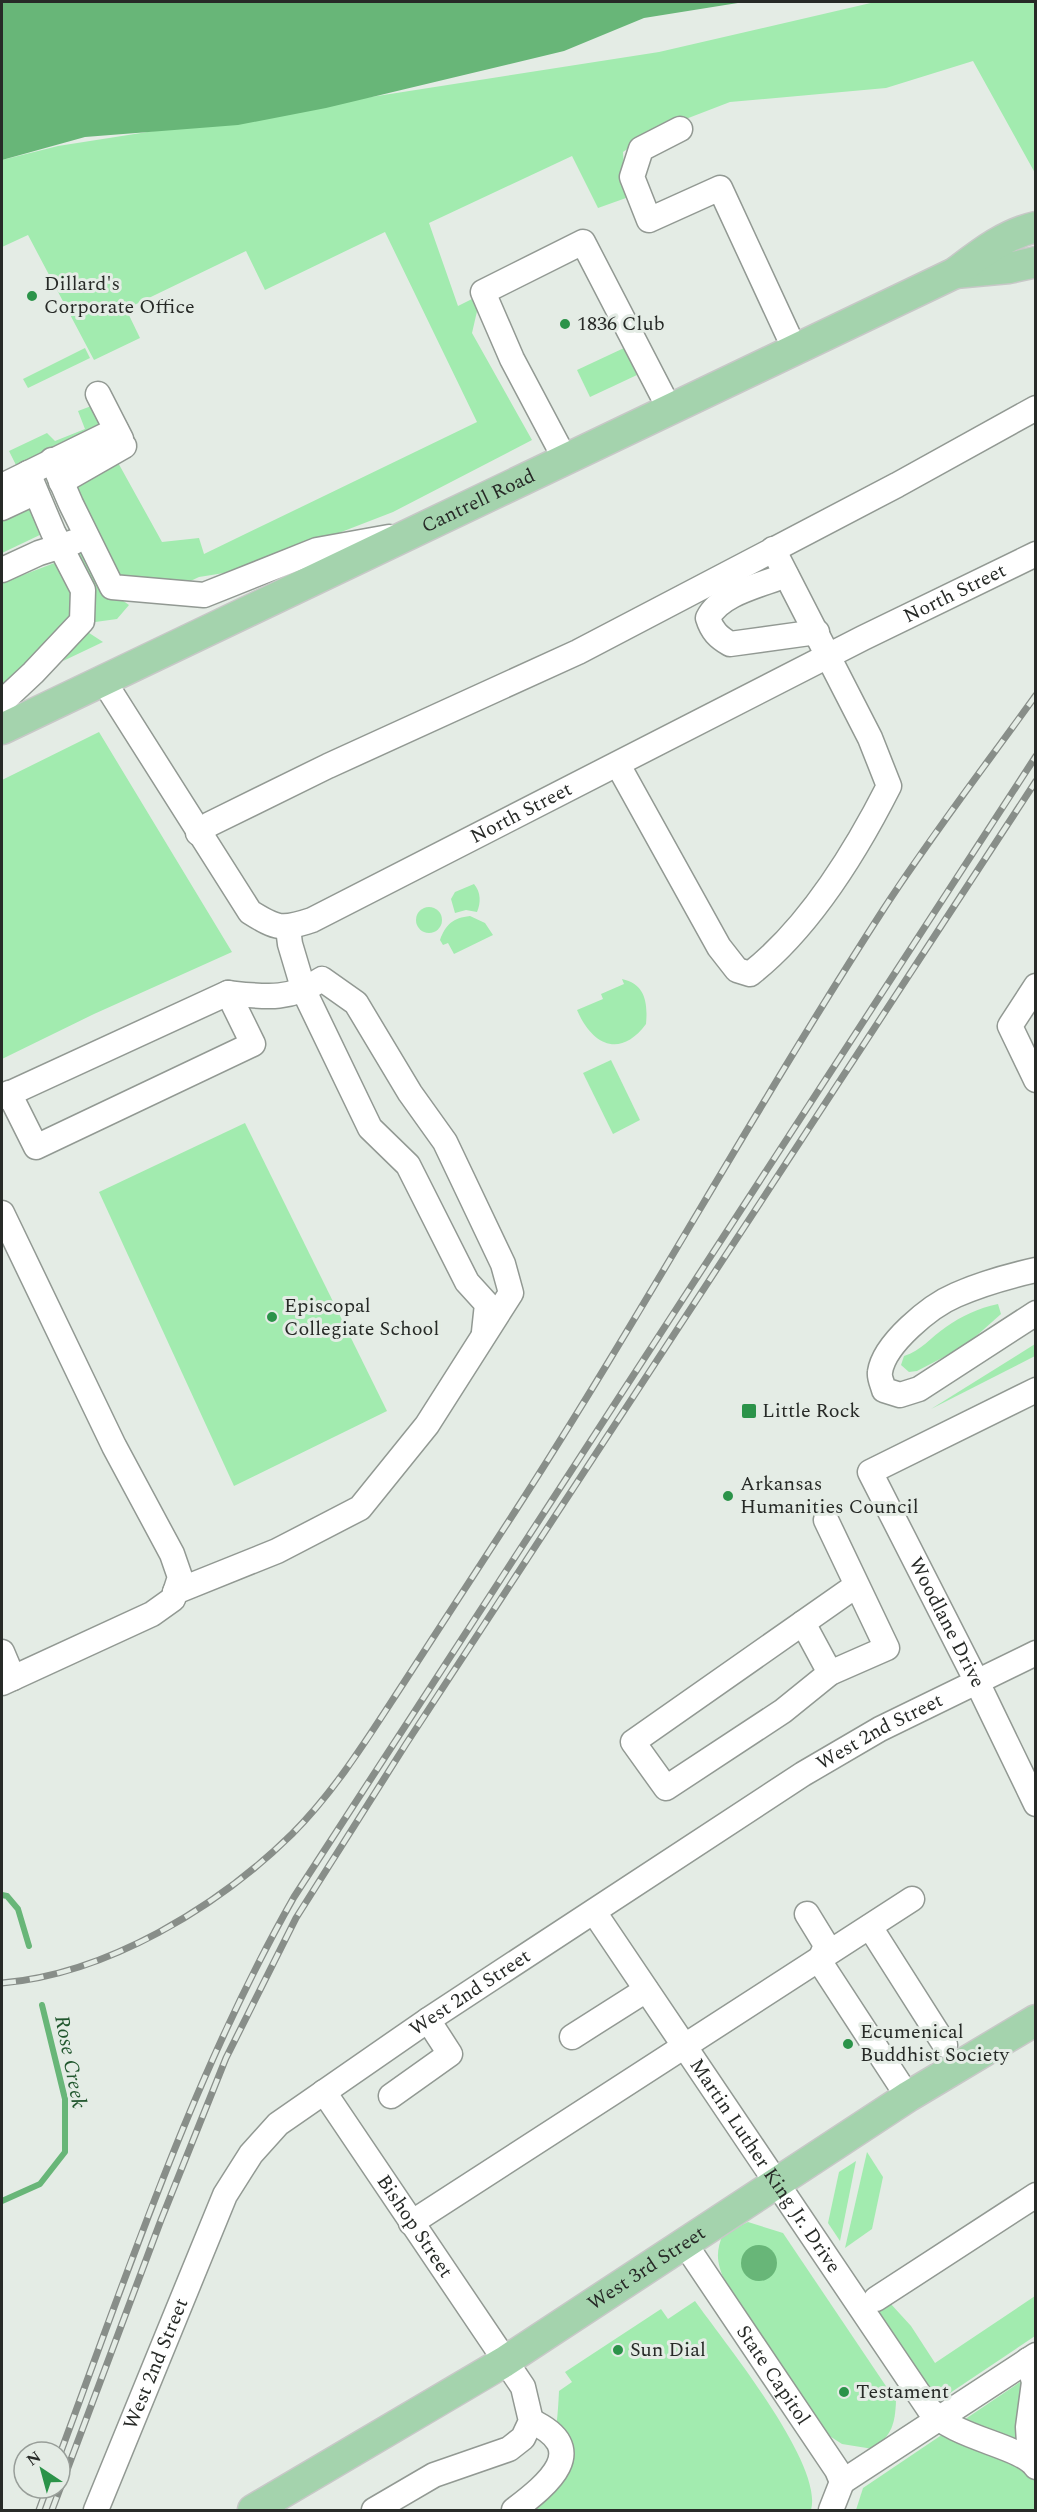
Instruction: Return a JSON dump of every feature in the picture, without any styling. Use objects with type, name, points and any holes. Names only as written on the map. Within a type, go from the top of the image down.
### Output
[{"type":"main road","points":[[955,273],[996,243],[1020,231],[1035,227]]},
{"type":"main road","points":[[955,273],[1009,268],[1035,262]]},
{"type":"main road","name":"Cantrell Road","points":[[2,729],[955,273]]},
{"type":"main road","name":"West 3rd Street","points":[[253,2511],[504,2362],[777,2181],[908,2097],[1035,2020]]},
{"type":"street","points":[[680,129],[641,149],[632,177],[649,220],[720,188],[795,350]]},
{"type":"street","points":[[565,459],[512,359],[483,292],[583,242],[670,410]]},
{"type":"street","points":[[2,508],[31,483],[121,438],[98,394]]},
{"type":"street","points":[[198,833],[210,824],[328,766],[578,652],[897,485],[1035,408]]},
{"type":"street","points":[[57,471],[112,586],[204,595],[317,550],[410,533]]},
{"type":"street","points":[[2,486],[31,483]]},
{"type":"street","points":[[2,702],[82,621],[83,590],[31,483]]},
{"type":"street","points":[[2,570],[39,553],[87,537]]},
{"type":"street","points":[[618,765],[719,947],[737,970],[750,974],[772,957],[800,927],[869,826],[888,786],[870,738],[830,656],[772,549]]},
{"type":"street","name":"North Street","points":[[288,928],[323,914],[1035,554]]},
{"type":"street","points":[[786,575],[724,600],[712,609],[708,618],[711,628],[718,637],[730,644],[817,632]]},
{"type":"street","points":[[103,680],[250,912],[273,926],[288,928],[290,944],[304,991],[370,1128],[408,1165],[467,1282],[487,1304],[483,1335]]},
{"type":"street","points":[[175,1592],[277,1551],[360,1508],[427,1425],[511,1293],[503,1264],[445,1142],[410,1093],[356,1004],[322,979],[304,991],[269,997],[228,993],[5,1095],[36,1147],[253,1044],[228,993]]},
{"type":"street","points":[[1035,986],[1010,1026],[1035,1080]]},
{"type":"street","points":[[2,1213],[114,1446],[172,1554],[180,1576],[173,1599],[152,1614],[7,1681],[2,1652]]},
{"type":"street","points":[[1035,1270],[954,1295],[915,1322],[888,1351],[879,1374],[884,1390],[900,1395],[919,1389],[1017,1327],[1035,1312]]},
{"type":"street","name":"Woodlane Drive","points":[[1035,1390],[870,1472],[977,1682],[1035,1804]]},
{"type":"street","points":[[826,1520],[857,1585],[887,1648],[830,1673],[783,1711],[666,1788],[633,1742],[857,1585]]},
{"type":"street","points":[[803,1623],[830,1673]]},
{"type":"street","name":"West 2nd Street","points":[[96,2511],[225,2195],[266,2136],[324,2092],[428,2020],[837,1753],[880,1729],[1035,1653]]},
{"type":"street","points":[[411,2223],[655,2063],[685,2047],[912,1899]]},
{"type":"street","name":"Martin Luther King Jr. Drive","points":[[594,1912],[938,2420]]},
{"type":"street","points":[[807,1914],[826,1945],[820,1960]]},
{"type":"street","points":[[870,1927],[945,2045]]},
{"type":"street","points":[[820,1960],[908,2097]]},
{"type":"street","points":[[572,2037],[646,1990]]},
{"type":"street","points":[[391,2096],[450,2054],[428,2020]]},
{"type":"street","name":"Bishop Street","points":[[324,2092],[523,2387],[531,2421]]},
{"type":"street","points":[[876,2299],[1035,2195]]},
{"type":"street","name":"State Capitol","points":[[685,2244],[837,2470],[842,2482]]},
{"type":"street","points":[[831,2511],[842,2482],[1032,2358],[1034,2382],[1028,2427],[1033,2463]]},
{"type":"street","points":[[938,2420],[1033,2463]]},
{"type":"street","points":[[374,2511],[434,2475],[508,2449],[523,2438],[531,2421],[555,2434],[562,2447],[561,2461],[553,2478],[514,2511]]},
{"type":"shaded area","points":[[2,2],[744,2],[644,18],[564,51],[326,108],[238,125],[85,137],[2,160]]},
{"type":"shaded area","points":[[875,2],[1035,2],[1035,173],[973,61],[886,88],[730,102],[652,132],[623,152],[626,198],[598,208],[572,156],[429,223],[458,306],[474,298],[478,307],[472,333],[532,440],[393,512],[243,570],[199,577],[182,585],[112,587],[75,484],[116,459],[162,542],[199,538],[204,554],[477,422],[385,232],[265,290],[246,251],[126,309],[140,338],[94,360],[28,235],[2,247],[2,160],[58,146],[659,52]]},
{"type":"shaded area","points":[[85,348],[90,358],[28,388],[23,379]]},
{"type":"shaded area","points":[[624,348],[637,375],[590,397],[577,370]]},
{"type":"shaded area","points":[[94,405],[101,422],[93,431],[2,476],[2,473],[16,465],[9,451],[47,433],[55,441],[85,429],[78,411]]},
{"type":"shaded area","points":[[28,502],[44,533],[2,553],[2,515]]},
{"type":"shaded area","points":[[80,551],[98,583],[129,605],[117,619],[88,623],[77,553]]},
{"type":"shaded area","points":[[57,562],[72,584],[75,618],[2,687],[2,583]]},
{"type":"shaded area","points":[[83,629],[103,642],[63,661],[78,643]]},
{"type":"shaded area","points":[[99,732],[232,952],[94,1014],[2,1059],[2,780]]},
{"type":"shaded area","points":[[474,884],[480,898],[477,912],[466,910],[455,913],[451,899],[455,892]]},
{"type":"shaded area","points":[[429,907],[438,911],[442,920],[438,929],[429,933],[420,929],[416,920],[420,911]]},
{"type":"shaded area","points":[[470,916],[485,923],[493,935],[454,954],[448,943],[443,945],[440,940],[442,934],[455,920]]},
{"type":"shaded area","points":[[622,979],[636,985],[643,995],[646,1024],[626,1042],[607,1043],[590,1032],[577,1010],[603,999],[601,994],[624,984]]},
{"type":"shaded area","points":[[611,1060],[640,1120],[613,1134],[583,1073]]},
{"type":"shaded area","points":[[245,1123],[387,1411],[234,1486],[99,1192]]},
{"type":"shaded area","points":[[998,1304],[1001,1314],[965,1346],[917,1371],[909,1372],[901,1365],[904,1356],[921,1347],[952,1323],[977,1310]]},
{"type":"shaded area","points":[[1035,1344],[1035,1356],[931,1409]]},
{"type":"shaded area","points":[[867,2152],[883,2177],[872,2229],[845,2248]]},
{"type":"shaded area","points":[[856,2161],[840,2241],[828,2223],[839,2172]]},
{"type":"shaded area","points":[[748,2222],[783,2233],[896,2401],[891,2428],[884,2439],[873,2449],[842,2444],[828,2435],[725,2282],[718,2258],[723,2234]]},
{"type":"shaded area","points":[[759,2245],[772,2250],[777,2263],[772,2276],[759,2281],[746,2276],[741,2263],[746,2250]]},
{"type":"shaded area","points":[[1035,2296],[1035,2336],[947,2395],[933,2395],[878,2314],[880,2305],[890,2303],[911,2326],[935,2363]]},
{"type":"shaded area","points":[[695,2301],[748,2373],[788,2434],[811,2489],[811,2510],[522,2510],[540,2483],[551,2454],[557,2424],[559,2391],[572,2382],[565,2372],[661,2309],[668,2319]]},
{"type":"shaded area","points":[[1035,2372],[1035,2510],[856,2510],[863,2488]]},
{"type":"waterway","name":"Rose Creek","points":[[2,1895],[7,1896],[18,1909],[29,1946]]},
{"type":"waterway","name":"Rose Creek","points":[[2,2201],[40,2184],[65,2152],[65,2099],[42,2005]]},
{"type":"railway","points":[[2,1983],[42,1977],[81,1966],[120,1951],[159,1932],[195,1911],[263,1861],[292,1834],[323,1799],[378,1723],[514,1513],[789,1060],[901,882],[1036,695]]},
{"type":"railway","points":[[65,2440],[166,2170],[195,2100],[258,1963],[294,1897],[1036,756]]},
{"type":"railway","points":[[52,2510],[161,2220],[226,2058],[296,1918],[406,1744],[1036,781]]},
{"type":"railway","points":[[39,2510],[43,2500]]},
{"type":"place","name":"Dillard's Corporate Office","points":[[32,296]]},
{"type":"place","name":"1836 Club","points":[[565,324]]},
{"type":"place","name":"Episcopal Collegiate School","points":[[272,1317]]},
{"type":"place","name":"Little Rock","points":[[749,1411]]},
{"type":"place","name":"Arkansas Humanities Council","points":[[728,1496]]},
{"type":"place","name":"Ecumenical Buddhist Society","points":[[848,2044]]},
{"type":"place","name":"Sun Dial","points":[[618,2350]]},
{"type":"place","name":"Testament","points":[[844,2392]]}]
